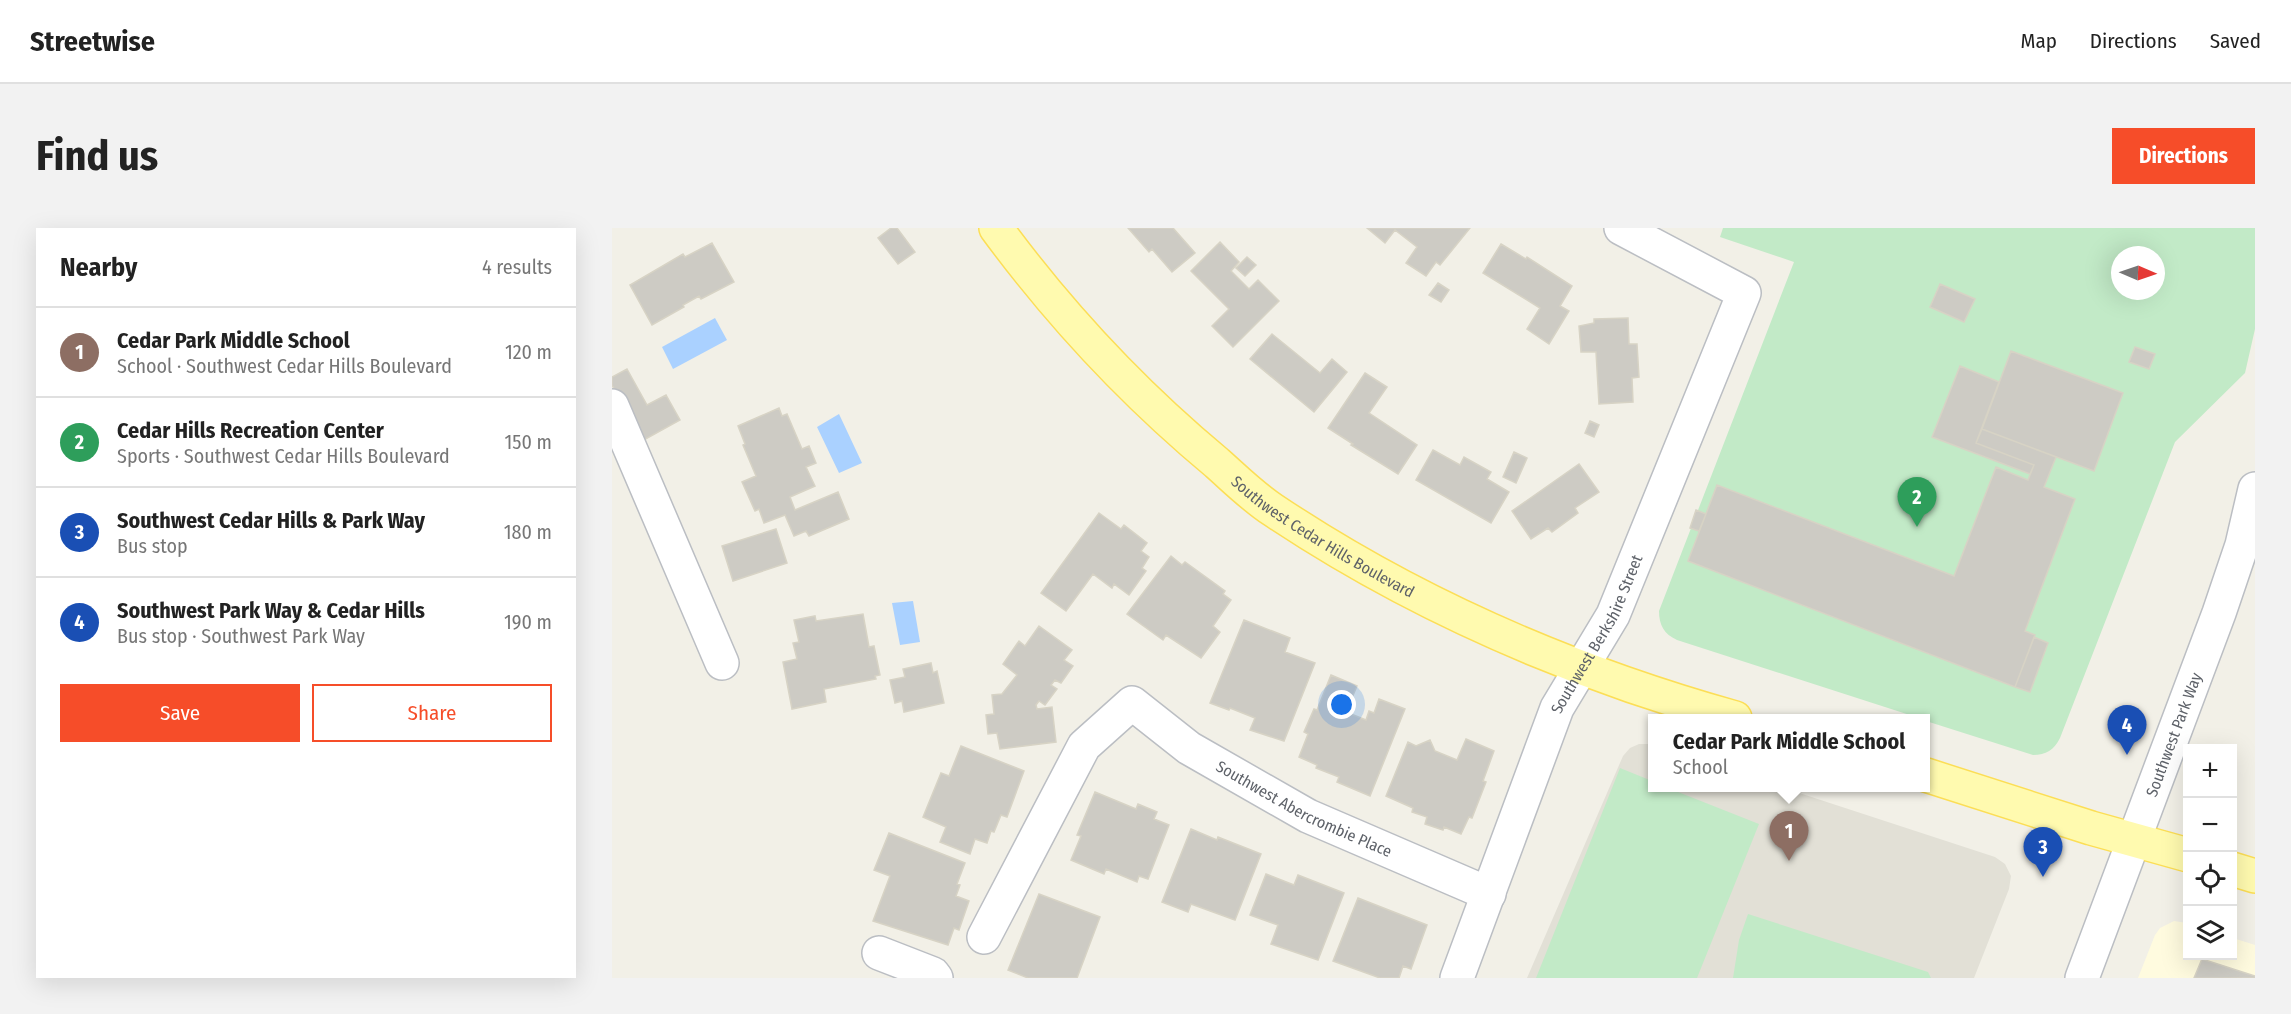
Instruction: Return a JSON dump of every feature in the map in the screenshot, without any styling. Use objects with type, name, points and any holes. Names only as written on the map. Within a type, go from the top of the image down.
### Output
[{"type":"main road","name":"Southwest Cedar Hills Boulevard","points":[[996,228],[1030,274],[1138,392],[1202,451],[1271,509],[1402,587],[1502,636],[1581,669],[1659,697],[1721,714]]},
{"type":"main road","points":[[1930,776],[2183,854]]},
{"type":"main road","points":[[2237,871],[2255,876]]},
{"type":"street","name":"Southwest Berkshire Street","points":[[1457,978],[1557,708],[1613,615],[1743,293],[1621,228]]},
{"type":"street","points":[[612,406],[722,663]]},
{"type":"street","name":"Southwest Park Way","points":[[2082,978],[2219,613],[2242,545],[2255,489]]},
{"type":"street","name":"Southwest Abercrombie Place","points":[[984,937],[1084,746],[1132,703],[1190,748],[1308,816],[1489,894]]},
{"type":"street","points":[[879,953],[933,974],[936,978]]},
{"type":"shaded area","points":[[1639,744],[1648,744],[1648,792],[1796,792],[1995,857],[2005,864],[2011,876],[2009,889],[1974,978],[1527,978],[1623,756],[1630,748]]},
{"type":"shaded area","points":[[2174,921],[2183,922],[2183,960],[2237,960],[2237,939],[2255,945],[2255,978],[2138,978],[2160,928]]},
{"type":"green space","points":[[1723,228],[2255,228],[2255,329],[2245,373],[2175,442],[2060,738],[2049,751],[2033,755],[1930,722],[1930,714],[1907,714],[1677,640],[1663,628],[1659,611],[1794,262],[1720,237]]},
{"type":"green space","points":[[1620,768],[1648,779],[1648,792],[1678,792],[1759,824],[1697,978],[1536,978]]},
{"type":"green space","points":[[1748,914],[1928,972],[1931,978],[1733,978],[1739,940]]},
{"type":"water","points":[[715,318],[727,340],[673,369],[662,347]]},
{"type":"water","points":[[839,414],[862,463],[839,473],[817,427]]},
{"type":"water","points":[[913,601],[920,642],[900,645],[892,603]]},
{"type":"building","points":[[891,228],[897,228],[915,252],[898,264],[878,238]]},
{"type":"building","points":[[1128,228],[1173,228],[1195,253],[1172,272],[1152,249],[1149,252]]},
{"type":"building","points":[[1367,228],[1470,228],[1440,265],[1436,262],[1426,276],[1406,263],[1417,247],[1395,230],[1385,243]]},
{"type":"building","points":[[1220,242],[1239,262],[1231,271],[1249,289],[1258,280],[1279,301],[1233,347],[1212,326],[1229,309],[1191,271]]},
{"type":"building","points":[[712,243],[734,282],[701,299],[699,296],[652,325],[630,285],[683,254],[685,257]]},
{"type":"building","points":[[1501,244],[1526,259],[1527,257],[1572,286],[1560,306],[1569,311],[1549,344],[1527,329],[1540,308],[1483,273]]},
{"type":"building","points":[[1247,257],[1256,265],[1245,276],[1236,268]]},
{"type":"building","points":[[1438,283],[1449,290],[1441,302],[1429,295]]},
{"type":"building","points":[[1940,284],[1975,299],[1964,322],[1930,307]]},
{"type":"building","points":[[1628,318],[1629,344],[1637,344],[1639,377],[1632,378],[1633,402],[1599,404],[1596,352],[1581,352],[1579,326],[1594,323],[1594,319]]},
{"type":"building","points":[[1272,334],[1320,373],[1332,359],[1347,372],[1314,412],[1250,359]]},
{"type":"building","points":[[2135,347],[2155,354],[2149,369],[2129,362]]},
{"type":"building","points":[[2011,351],[2123,393],[2094,471],[1982,429]]},
{"type":"building","points":[[1960,366],[1999,382],[1976,443],[2034,465],[2030,474],[1932,437]]},
{"type":"building","points":[[627,369],[647,405],[666,395],[680,420],[642,441],[612,385],[612,377]]},
{"type":"building","points":[[1365,373],[1387,387],[1369,413],[1417,445],[1398,474],[1328,428]]},
{"type":"building","points":[[779,408],[782,416],[787,414],[802,449],[809,446],[816,463],[806,467],[815,486],[790,497],[795,510],[838,492],[849,519],[809,536],[806,531],[794,536],[785,515],[764,523],[759,509],[755,511],[742,482],[756,476],[738,426]]},
{"type":"building","points":[[1590,421],[1599,425],[1594,437],[1585,433]]},
{"type":"building","points":[[1982,429],[2056,457],[2044,487],[2075,499],[2025,631],[2035,635],[2015,687],[1688,561],[1717,485],[1954,576],[1996,467],[2028,480],[2034,465],[1976,443]]},
{"type":"building","points":[[1433,450],[1460,465],[1464,457],[1491,472],[1487,479],[1509,492],[1491,523],[1416,480]]},
{"type":"building","points":[[1514,452],[1527,458],[1516,483],[1503,477]]},
{"type":"building","points":[[1579,464],[1599,492],[1575,508],[1578,513],[1552,532],[1548,528],[1531,539],[1512,511]]},
{"type":"building","points":[[1696,510],[1706,514],[1699,531],[1690,528]]},
{"type":"building","points":[[1099,513],[1121,529],[1124,525],[1147,543],[1141,551],[1149,557],[1142,568],[1146,571],[1129,595],[1114,584],[1112,588],[1093,574],[1066,611],[1041,593]]},
{"type":"building","points":[[776,529],[787,563],[733,581],[722,546]]},
{"type":"building","points":[[1171,556],[1182,565],[1185,562],[1225,591],[1223,594],[1231,600],[1213,626],[1220,632],[1201,658],[1166,635],[1163,640],[1127,614]]},
{"type":"building","points":[[863,614],[869,647],[874,646],[880,675],[875,676],[876,679],[824,689],[826,702],[792,709],[783,662],[797,659],[793,643],[799,642],[794,620],[815,616],[816,621]]},
{"type":"building","points":[[1244,620],[1290,638],[1285,652],[1315,663],[1284,741],[1250,730],[1255,718],[1210,703]]},
{"type":"building","points":[[1039,626],[1072,650],[1064,660],[1073,666],[1061,683],[1055,680],[1051,685],[1057,689],[1045,705],[1039,701],[1036,705],[1037,709],[1052,707],[1056,742],[1000,749],[997,733],[988,734],[986,715],[994,714],[992,695],[1002,694],[1017,675],[1003,664],[1019,641],[1025,646]]},
{"type":"building","points":[[2034,637],[2048,643],[2030,692],[2015,687]]},
{"type":"building","points":[[931,663],[933,673],[937,671],[944,703],[904,712],[902,701],[895,703],[890,680],[905,677],[903,669]]},
{"type":"building","points":[[1331,675],[1357,686],[1346,712],[1366,720],[1369,711],[1374,713],[1379,699],[1405,709],[1370,796],[1337,782],[1339,777],[1316,768],[1317,765],[1299,757],[1308,734],[1304,732],[1314,709],[1317,710]]},
{"type":"building","points":[[1466,739],[1494,751],[1483,781],[1486,782],[1472,818],[1469,817],[1461,834],[1444,827],[1443,830],[1425,824],[1427,817],[1412,812],[1413,808],[1386,796],[1408,742],[1416,746],[1430,740],[1435,751],[1457,760]]},
{"type":"building","points":[[961,746],[1024,771],[1007,817],[1001,815],[987,843],[975,839],[970,854],[940,842],[946,827],[923,817],[941,773],[949,776]]},
{"type":"building","points":[[1095,792],[1136,809],[1138,804],[1157,812],[1154,819],[1169,825],[1148,879],[1139,876],[1137,882],[1106,869],[1104,874],[1071,860],[1081,836],[1077,835]]},
{"type":"building","points":[[1191,829],[1261,854],[1235,920],[1191,904],[1188,912],[1162,902]]},
{"type":"building","points":[[889,833],[965,863],[957,884],[960,885],[956,896],[969,901],[959,930],[954,928],[948,945],[873,921],[890,876],[874,870]]},
{"type":"building","points":[[1266,874],[1294,885],[1298,875],[1344,893],[1318,960],[1271,944],[1278,925],[1250,915]]},
{"type":"building","points":[[1039,894],[1100,917],[1077,978],[1028,978],[1008,970]]},
{"type":"building","points":[[1358,898],[1427,925],[1411,969],[1403,966],[1399,978],[1380,978],[1333,961]]},
{"type":"building","points":[[2202,960],[2255,976],[2255,978],[2194,978]]},
{"type":"place","name":"Cedar Hills Recreation Center","points":[[1917,527]]},
{"type":"place","name":"Southwest Park Way & Cedar Hills","points":[[2127,755]]},
{"type":"place","name":"Cedar Park Middle School","points":[[1789,861]]},
{"type":"place","name":"Southwest Cedar Hills & Park Way","points":[[2043,877]]}]
